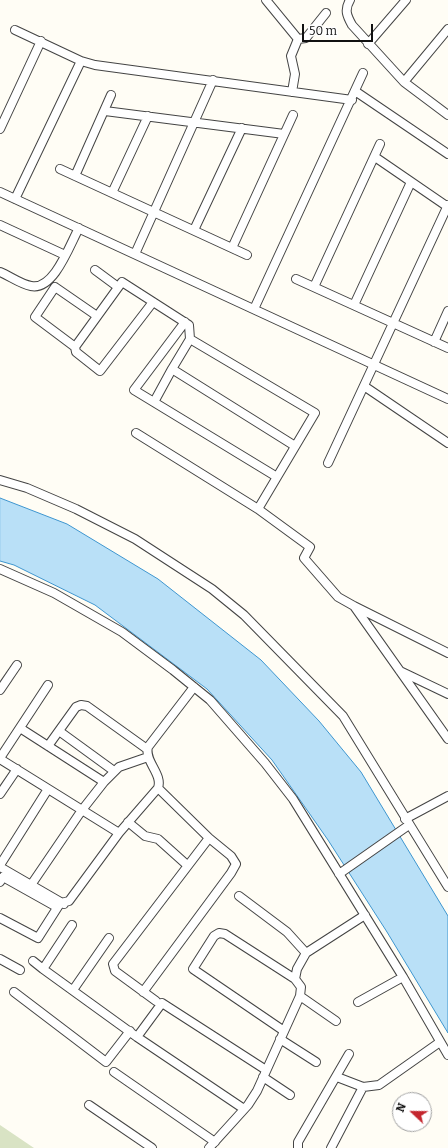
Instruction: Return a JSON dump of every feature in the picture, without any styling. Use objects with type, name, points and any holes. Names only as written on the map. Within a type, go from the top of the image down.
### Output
[{"type":"street","points":[[266,0],[298,39]]},
{"type":"street","points":[[350,0],[346,6],[346,15],[368,44],[404,82],[448,115]]},
{"type":"street","points":[[368,44],[406,0]]},
{"type":"street","points":[[298,39],[306,38],[326,13]]},
{"type":"street","points":[[404,82],[448,29]]},
{"type":"street","points":[[15,30],[81,61],[122,70],[213,80],[352,100]]},
{"type":"street","points":[[292,92],[295,74],[291,56],[298,39]]},
{"type":"street","points":[[0,129],[41,41]]},
{"type":"street","points":[[15,199],[81,61]]},
{"type":"street","points":[[254,309],[352,100],[363,73]]},
{"type":"street","points":[[135,254],[196,122],[213,80]]},
{"type":"street","points":[[356,91],[448,154]]},
{"type":"street","points":[[75,176],[111,95]]},
{"type":"street","points":[[105,111],[284,134]]},
{"type":"street","points":[[232,248],[293,115]]},
{"type":"street","points":[[112,193],[148,116]]},
{"type":"street","points":[[194,230],[242,128]]},
{"type":"street","points":[[314,287],[380,144]]},
{"type":"street","points":[[328,463],[448,206],[375,157]]},
{"type":"street","points":[[60,169],[247,255]]},
{"type":"street","points":[[354,305],[411,182]]},
{"type":"street","points":[[0,192],[448,399]]},
{"type":"street","points":[[0,225],[65,255]]},
{"type":"street","points":[[0,272],[25,284],[36,286],[54,275],[79,228]]},
{"type":"street","points":[[95,270],[118,287]]},
{"type":"street","points":[[296,279],[448,348]]},
{"type":"street","points":[[75,347],[122,282],[185,322],[189,325],[190,339],[154,402]]},
{"type":"street","points":[[97,316],[55,287],[34,317],[75,347],[76,352],[100,371],[153,302]]},
{"type":"street","points":[[434,342],[448,311]]},
{"type":"street","points":[[185,322],[134,390],[277,477]]},
{"type":"street","points":[[190,339],[315,413],[258,509]]},
{"type":"street","points":[[172,369],[295,446]]},
{"type":"street","points":[[364,386],[448,443]]},
{"type":"street","points":[[136,433],[258,509],[310,547],[304,558],[338,597],[448,653]]},
{"type":"street","points":[[0,480],[27,488],[76,509],[135,539],[212,589],[244,614],[343,716],[448,887]]},
{"type":"street","points":[[0,569],[54,593],[116,628],[173,670],[210,700],[265,763],[293,800],[403,977],[448,1054]]},
{"type":"street","points":[[354,606],[448,739]]},
{"type":"street","points":[[0,690],[17,665]]},
{"type":"street","points":[[400,671],[448,694]]},
{"type":"street","points":[[48,685],[0,758],[48,790],[119,833]]},
{"type":"street","points":[[2,872],[53,905],[69,901],[119,833],[158,788],[159,782],[148,753],[149,744],[194,687]]},
{"type":"street","points":[[48,746],[76,707],[85,705],[148,753]]},
{"type":"street","points":[[20,728],[104,782]]},
{"type":"street","points":[[59,731],[114,771]]},
{"type":"street","points":[[31,885],[82,810],[104,782],[114,771],[148,753]]},
{"type":"street","points":[[0,794],[17,769]]},
{"type":"street","points":[[143,992],[234,869],[236,864],[235,860],[209,838],[158,788]]},
{"type":"street","points":[[2,872],[48,790]]},
{"type":"street","points":[[339,874],[407,822],[448,796]]},
{"type":"street","points":[[128,822],[145,836],[158,839],[187,865]]},
{"type":"street","points":[[156,1001],[115,971],[113,964],[209,838]]},
{"type":"street","points":[[2,872],[31,885],[61,904]]},
{"type":"street","points":[[239,896],[287,932],[306,953]]},
{"type":"street","points":[[0,918],[38,938],[61,904]]},
{"type":"street","points":[[295,979],[297,969],[306,953],[365,915]]},
{"type":"street","points":[[43,969],[72,925]]},
{"type":"street","points":[[114,1072],[212,1145],[252,1099],[284,1031],[300,996],[301,987],[295,979],[225,934],[219,933],[214,936],[193,969],[284,1031]]},
{"type":"street","points":[[73,990],[109,938]]},
{"type":"street","points":[[0,959],[20,970]]},
{"type":"street","points":[[33,962],[137,1037],[244,1109]]},
{"type":"street","points":[[358,1002],[403,977]]},
{"type":"street","points":[[14,992],[106,1062],[130,1031]]},
{"type":"street","points":[[300,996],[336,1021]]},
{"type":"street","points":[[137,1037],[162,1003],[264,1073],[290,1094]]},
{"type":"street","points":[[280,1039],[316,1062]]},
{"type":"street","points":[[337,1077],[363,1087],[375,1087],[440,1042]]},
{"type":"street","points":[[298,1148],[298,1142],[349,1054]]},
{"type":"street","points":[[331,1148],[363,1087]]},
{"type":"street","points":[[89,1105],[152,1148]]},
{"type":"green space","points":[[0,1125],[34,1148],[0,1148]]},
{"type":"water","points":[[0,498],[67,524],[158,579],[261,660],[319,721],[361,772],[448,916],[448,1033],[387,932],[328,840],[272,760],[207,689],[95,605],[14,565],[0,561]]}]
